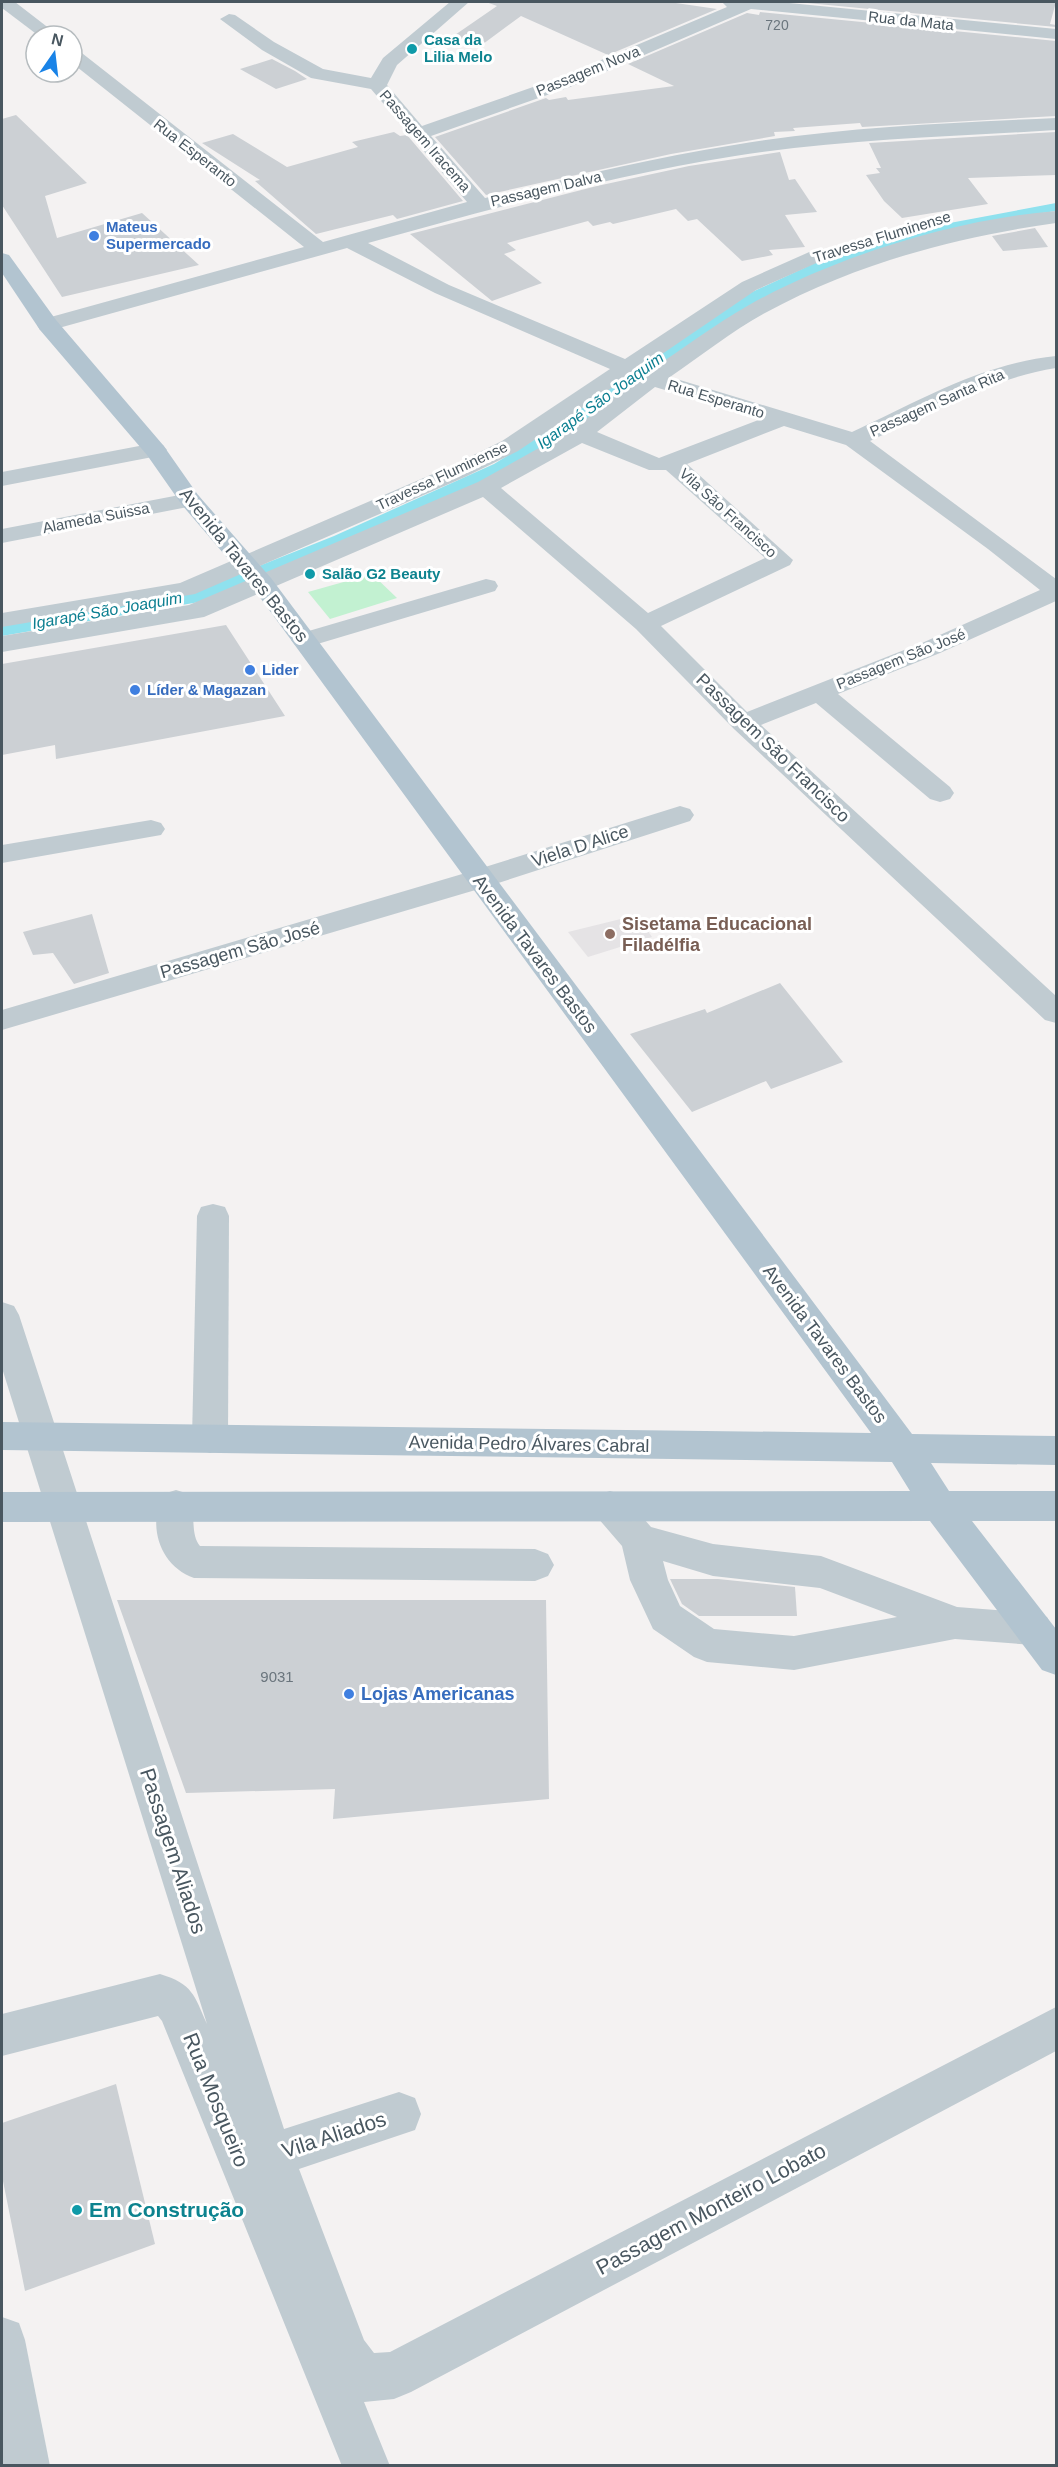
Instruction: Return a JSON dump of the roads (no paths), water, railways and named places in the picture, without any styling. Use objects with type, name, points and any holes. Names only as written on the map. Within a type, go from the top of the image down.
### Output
[{"type":"main road","name":"Avenida Tavares Bastos","points":[[2,260],[48,325],[150,444],[190,500],[255,573],[479,879],[903,1449],[940,1507],[1056,1658]]},
{"type":"main road","name":"Avenida Pedro Álvares Cabral","points":[[21,1436],[1056,1450]]},
{"type":"main road","points":[[2,1507],[1056,1506]]},
{"type":"street","points":[[5,2],[36,24]]},
{"type":"street","name":"Passagem Iracema","points":[[460,2],[389,62],[377,85],[480,205]]},
{"type":"street","name":"Rua da Mata","points":[[729,2],[1056,34]]},
{"type":"street","name":"Passagem Nova","points":[[420,133],[563,83],[752,3]]},
{"type":"street","points":[[229,19],[268,46],[318,74],[377,85]]},
{"type":"street","points":[[11,26],[31,20]]},
{"type":"street","name":"Rua Esperanto","points":[[84,63],[320,250]]},
{"type":"street","name":"Passagem Dalva","points":[[48,325],[555,186],[748,148],[887,132],[1056,124]]},
{"type":"street","name":"Travessa Fluminense","points":[[2,620],[186,589],[255,573],[510,446],[555,418],[639,374],[682,327],[749,286],[816,256],[921,222],[1056,198]]},
{"type":"street","points":[[2,644],[195,612],[255,573],[486,487],[581,434],[639,374],[804,285],[932,241],[1006,224],[1056,217]]},
{"type":"street","name":"Rua Esperanto","points":[[351,242],[442,289],[639,374],[854,440],[997,544],[1056,591]]},
{"type":"street","name":"Passagem Santa Rita","points":[[854,440],[987,379],[1033,364],[1056,362]]},
{"type":"street","name":"Vila São Francisco","points":[[581,434],[657,465],[671,462],[781,419]]},
{"type":"street","points":[[2,464],[150,444]]},
{"type":"street","points":[[2,479],[150,444]]},
{"type":"street","name":"Vila São Francisco","points":[[645,624],[781,560],[671,462]]},
{"type":"street","name":"Passagem São Francisco","points":[[486,487],[645,624],[743,723],[1056,1013]]},
{"type":"street","name":"Alameda Suissa","points":[[2,536],[190,500]]},
{"type":"street","points":[[304,640],[486,586]]},
{"type":"street","name":"Passagem São José","points":[[743,723],[931,648],[1056,591]]},
{"type":"street","points":[[819,692],[940,793]]},
{"type":"street","name":"Viela D Alice","points":[[479,879],[680,815]]},
{"type":"street","points":[[2,854],[151,829]]},
{"type":"street","name":"Passagem São José","points":[[2,1020],[479,879]]},
{"type":"street","points":[[210,1439],[213,1216]]},
{"type":"street","name":"Passagem Aliados","points":[[2,1315],[21,1436],[63,1506],[270,2156],[282,2182],[346,2355],[363,2378]]},
{"type":"street","points":[[176,1506],[178,1548],[182,1556],[194,1562],[535,1565]]},
{"type":"street","points":[[610,1506],[639,1539],[649,1580],[666,1617],[707,1645],[794,1653],[956,1623],[1034,1629]]},
{"type":"street","points":[[639,1539],[713,1560],[821,1572],[956,1623]]},
{"type":"street","name":"Rua Mosqueiro","points":[[2,2035],[160,1995],[170,1998],[178,2007],[366,2466]]},
{"type":"street","name":"Passagem Monteiro Lobato","points":[[363,2378],[394,2375],[1056,2028]]},
{"type":"street","name":"Vila Aliados","points":[[270,2156],[399,2114]]},
{"type":"street","points":[[2,2340],[26,2466]]},
{"type":"water","name":"Igarapé São Joaquim","points":[[1056,203],[1056,211],[1010,218],[850,260],[487,482],[205,601],[2,636],[2,624],[196,591],[334,536],[494,464],[562,423],[638,366],[752,292],[817,262],[923,228]]},
{"type":"place","name":"Casa da Lilia Melo","points":[[412,49]]},
{"type":"place","name":"Mateus Supermercado","points":[[94,236]]},
{"type":"place","name":"Salão G2 Beauty","points":[[310,574]]},
{"type":"place","name":"Lider","points":[[250,670]]},
{"type":"place","name":"Líder & Magazan","points":[[135,690]]},
{"type":"place","name":"Sisetama Educacional Filadélfia","points":[[610,934]]},
{"type":"place","name":"Lojas Americanas","points":[[349,1694]]},
{"type":"place","name":"Em Construção","points":[[77,2210]]}]
